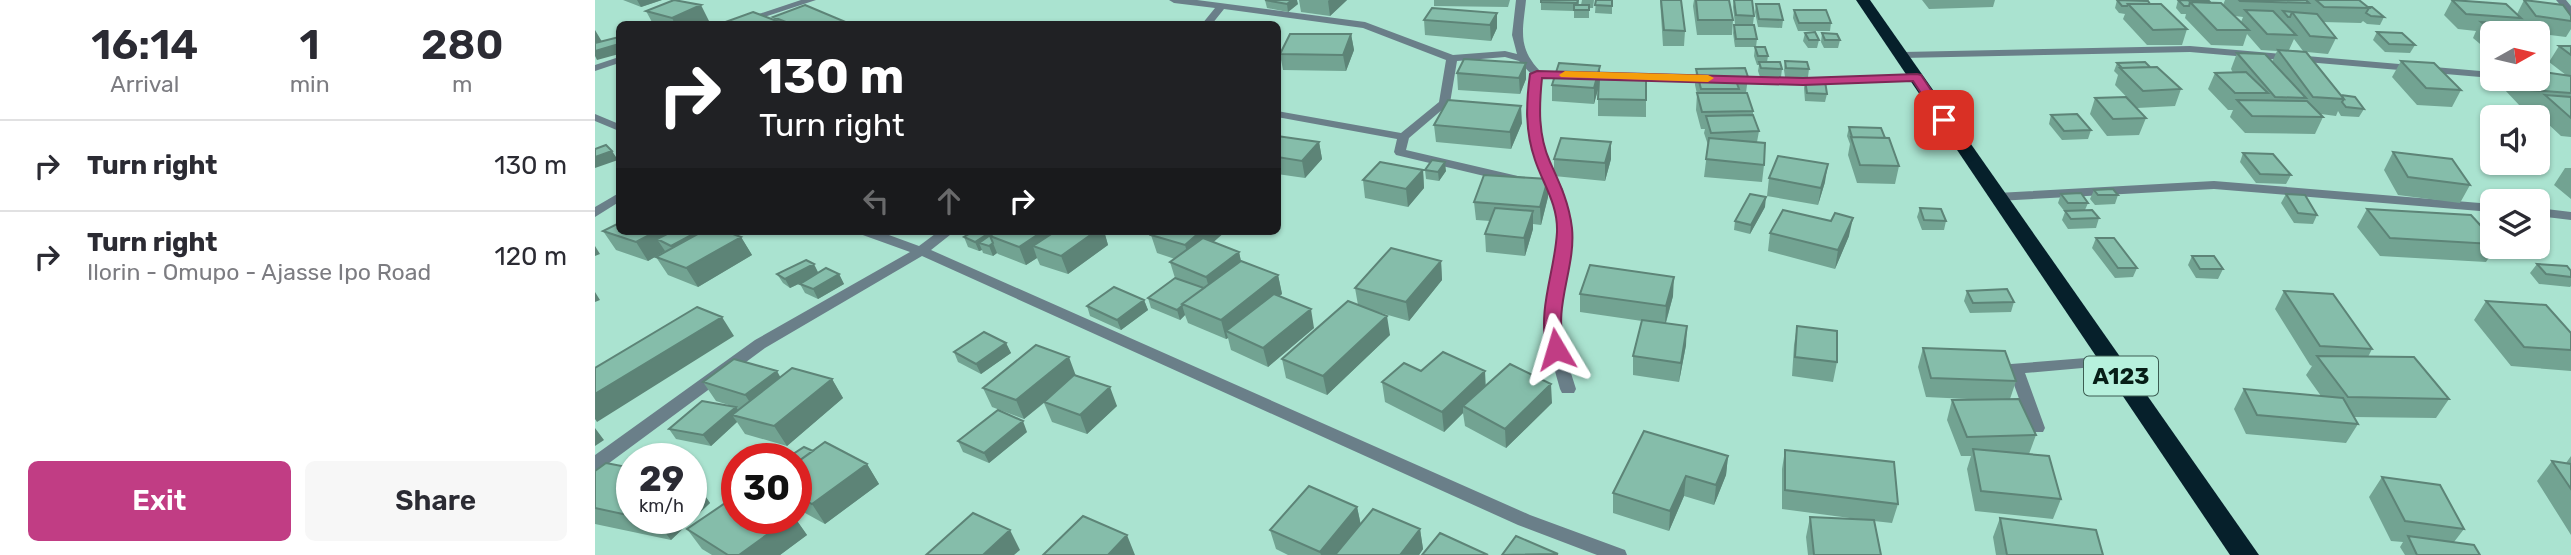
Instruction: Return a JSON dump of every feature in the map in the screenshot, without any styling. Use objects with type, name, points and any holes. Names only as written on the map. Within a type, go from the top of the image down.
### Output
[{"type":"highway","name":"A123","points":[[1863,0],[2245,555]]},
{"type":"street","points":[[744,21],[811,0]]},
{"type":"street","points":[[1174,0],[1365,24],[1452,58],[1505,54],[1523,59]]},
{"type":"street","points":[[1521,0],[1517,35],[1523,59],[1537,74],[1803,81],[1917,77]]},
{"type":"street","points":[[2561,0],[2571,12]]},
{"type":"street","points":[[1210,21],[1222,6]]},
{"type":"street","points":[[1903,55],[2190,49],[2480,74]]},
{"type":"street","points":[[1452,58],[1444,103],[1403,137],[1400,152],[1544,186]]},
{"type":"street","points":[[595,68],[616,61]]},
{"type":"street","points":[[1537,74],[1532,114],[1542,161],[1544,186],[1565,230],[1550,329],[1567,389]]},
{"type":"street","points":[[1281,115],[1403,137]]},
{"type":"street","points":[[595,117],[616,127]]},
{"type":"street","points":[[1997,197],[2214,186],[2480,207]]},
{"type":"street","points":[[595,213],[616,199]]},
{"type":"street","points":[[2550,214],[2571,216]]},
{"type":"street","points":[[876,235],[921,251],[1524,520],[1618,555]]},
{"type":"street","points":[[595,464],[760,344],[921,251],[943,235]]},
{"type":"street","points":[[2037,428],[2016,368],[2111,361]]},
{"type":"building","points":[[674,0],[701,5],[672,18],[646,11]]},
{"type":"building","points":[[1265,0],[1292,0],[1287,4]]},
{"type":"building","points":[[1541,0],[1578,0],[1577,3]]},
{"type":"building","points":[[1596,0],[1612,0],[1612,6],[1595,5]]},
{"type":"building","points":[[1661,0],[1681,0],[1685,31],[1664,30]]},
{"type":"building","points":[[1696,0],[1729,0],[1733,20],[1698,20]]},
{"type":"building","points":[[1734,0],[1752,0],[1754,16],[1736,15]]},
{"type":"building","points":[[2117,0],[2148,1],[2150,4],[2122,6]]},
{"type":"building","points":[[2178,0],[2211,3],[2190,2],[2189,6],[2184,6]]},
{"type":"building","points":[[2306,0],[2309,3],[2240,1]]},
{"type":"building","points":[[2316,0],[2359,0],[2369,8],[2324,7]]},
{"type":"building","points":[[2452,0],[2506,4],[2521,18],[2466,14]]},
{"type":"building","points":[[2524,0],[2563,5],[2571,16],[2571,21],[2536,16]]},
{"type":"building","points":[[2190,2],[2221,3],[2249,30],[2217,30]]},
{"type":"building","points":[[1756,4],[1779,4],[1783,20],[1759,19]]},
{"type":"building","points":[[2128,4],[2161,4],[2187,29],[2153,30]]},
{"type":"building","points":[[805,5],[843,21],[783,21],[773,17]]},
{"type":"building","points":[[1574,5],[1589,5],[1589,10],[1574,10]]},
{"type":"building","points":[[2367,7],[2372,7],[2384,17],[2371,16],[2366,13],[2369,8]]},
{"type":"building","points":[[1432,8],[1497,13],[1490,25],[1424,20]]},
{"type":"building","points":[[1794,10],[1826,10],[1831,23],[1799,23]]},
{"type":"building","points":[[2245,10],[2273,11],[2296,35],[2267,34]]},
{"type":"building","points":[[753,12],[777,21],[728,21]]},
{"type":"building","points":[[2292,12],[2317,14],[2336,38],[2310,36]]},
{"type":"building","points":[[1734,25],[1754,25],[1757,39],[1736,39]]},
{"type":"building","points":[[1815,32],[1819,40],[1809,40],[1805,33]]},
{"type":"building","points":[[2377,32],[2402,33],[2415,45],[2389,44]]},
{"type":"building","points":[[1822,33],[1837,34],[1840,40],[1825,40]]},
{"type":"building","points":[[1290,34],[1351,34],[1343,55],[1281,52]]},
{"type":"building","points":[[616,38],[616,45],[595,51],[595,43]]},
{"type":"building","points":[[2559,46],[2571,46],[2571,55]]},
{"type":"building","points":[[1755,47],[1765,47],[1768,56],[1758,56]]},
{"type":"building","points":[[2278,50],[2306,52],[2344,99],[2313,97]]},
{"type":"building","points":[[2237,53],[2265,54],[2306,98],[2275,97]]},
{"type":"building","points":[[1464,59],[1526,63],[1519,78],[1457,73]]},
{"type":"building","points":[[1785,61],[1807,62],[1809,69],[1786,68]]},
{"type":"building","points":[[2401,61],[2434,63],[2461,90],[2426,88]]},
{"type":"building","points":[[1759,62],[1780,62],[1782,69],[1761,68]]},
{"type":"building","points":[[2145,62],[2150,67],[2122,68],[2117,63]]},
{"type":"building","points":[[1559,63],[1600,66],[1594,88],[1552,85]]},
{"type":"building","points":[[2157,67],[2181,89],[2143,91],[2120,68]]},
{"type":"building","points":[[1745,68],[1748,77],[1735,78],[1739,89],[1701,89],[1696,69]]},
{"type":"building","points":[[2246,72],[2268,93],[2235,93],[2215,73]]},
{"type":"building","points":[[2550,73],[2571,76],[2571,93],[2544,91],[2550,91]]},
{"type":"building","points":[[1599,79],[1646,80],[1646,100],[1598,99]]},
{"type":"building","points":[[1805,80],[1825,81],[1827,94],[1807,93]]},
{"type":"building","points":[[1697,93],[1747,93],[1753,111],[1702,112]]},
{"type":"building","points":[[2341,95],[2355,97],[2364,109],[2346,107]]},
{"type":"building","points":[[2545,95],[2571,97],[2571,118]]},
{"type":"building","points":[[2126,97],[2146,118],[2113,119],[2095,98]]},
{"type":"building","points":[[1448,100],[1521,106],[1510,132],[1434,125]]},
{"type":"building","points":[[2237,100],[2307,101],[2323,117],[2252,116]]},
{"type":"building","points":[[2077,114],[2091,130],[2064,131],[2051,115]]},
{"type":"building","points":[[1753,115],[1759,131],[1711,133],[1706,116]]},
{"type":"building","points":[[1849,127],[1881,128],[1885,138],[1852,137]]},
{"type":"building","points":[[1281,137],[1319,142],[1302,161],[1281,158]]},
{"type":"building","points":[[1851,137],[1889,138],[1899,166],[1860,165]]},
{"type":"building","points":[[1561,138],[1611,142],[1605,163],[1554,159]]},
{"type":"building","points":[[1709,138],[1765,143],[1764,165],[1706,159]]},
{"type":"building","points":[[606,145],[612,151],[595,157],[595,149]]},
{"type":"building","points":[[2393,152],[2452,159],[2470,185],[2408,177]]},
{"type":"building","points":[[2243,153],[2273,154],[2291,175],[2260,174]]},
{"type":"building","points":[[1778,156],[1828,164],[1821,188],[1769,178]]},
{"type":"building","points":[[1432,160],[1445,162],[1438,172],[1425,170]]},
{"type":"building","points":[[1380,162],[1423,170],[1406,189],[1363,180]]},
{"type":"building","points":[[1484,175],[1548,179],[1540,207],[1474,202]]},
{"type":"building","points":[[2113,189],[2118,195],[2098,195],[2094,190]]},
{"type":"building","points":[[2081,193],[2088,203],[2068,203],[2061,194]]},
{"type":"building","points":[[1750,194],[1766,197],[1751,225],[1735,221]]},
{"type":"building","points":[[2286,194],[2305,195],[2317,215],[2298,213]]},
{"type":"building","points":[[1495,208],[1533,211],[1524,238],[1485,234]]},
{"type":"building","points":[[1920,208],[1941,209],[1946,221],[1924,220]]},
{"type":"building","points":[[2367,209],[2471,215],[2480,225],[2480,243],[2390,238]]},
{"type":"building","points":[[1783,210],[1831,221],[1835,213],[1853,218],[1838,250],[1770,233]]},
{"type":"building","points":[[2092,210],[2099,218],[2071,219],[2065,211]]},
{"type":"building","points":[[616,224],[616,235],[649,235],[636,242],[603,231]]},
{"type":"building","points":[[665,235],[692,235],[671,246],[657,239]]},
{"type":"building","points":[[696,235],[741,237],[686,268],[656,257]]},
{"type":"building","points":[[967,235],[986,235],[975,242],[964,237]]},
{"type":"building","points":[[992,235],[993,243],[989,246],[979,243]]},
{"type":"building","points":[[992,235],[1037,235],[1019,247]]},
{"type":"building","points":[[1050,235],[1090,235],[1061,256],[1033,246]]},
{"type":"building","points":[[1151,235],[1196,235],[1185,245]]},
{"type":"building","points":[[1203,238],[1239,252],[1206,277],[1170,262]]},
{"type":"building","points":[[2096,238],[2114,238],[2137,268],[2118,268]]},
{"type":"building","points":[[1391,248],[1441,261],[1406,302],[1355,288]]},
{"type":"building","points":[[2192,256],[2214,256],[2223,269],[2200,269]]},
{"type":"building","points":[[806,260],[814,264],[785,279],[777,274]]},
{"type":"building","points":[[1241,261],[1278,275],[1221,320],[1182,304]]},
{"type":"building","points":[[2537,264],[2567,266],[2571,277],[2546,274]]},
{"type":"building","points":[[1590,265],[1674,277],[1666,306],[1580,294]]},
{"type":"building","points":[[826,268],[839,274],[813,289],[800,284]]},
{"type":"building","points":[[1175,278],[1204,288],[1177,310],[1148,298]]},
{"type":"building","points":[[1114,287],[1144,300],[1117,320],[1087,306]]},
{"type":"building","points":[[2007,289],[2014,302],[1973,303],[1967,291]]},
{"type":"building","points":[[2284,291],[2333,294],[2372,349],[2320,346]]},
{"type":"building","points":[[1274,294],[1311,309],[1263,348],[1226,331]]},
{"type":"building","points":[[1348,301],[1387,316],[1323,376],[1282,359]]},
{"type":"building","points":[[2486,301],[2546,305],[2571,333],[2571,350],[2524,347]]},
{"type":"building","points":[[697,307],[722,317],[595,394],[595,368]]},
{"type":"building","points":[[1642,320],[1687,326],[1681,363],[1633,356]]},
{"type":"building","points":[[1797,326],[1837,331],[1837,362],[1795,357]]},
{"type":"building","points":[[984,332],[1006,343],[976,364],[954,352]]},
{"type":"building","points":[[1036,345],[1069,357],[1016,400],[983,388]]},
{"type":"building","points":[[1923,348],[2005,351],[2016,381],[1931,378]]},
{"type":"building","points":[[1443,352],[1485,371],[1442,412],[1382,382],[1404,363],[1421,371]]},
{"type":"building","points":[[2317,356],[2414,357],[2449,399],[2348,397]]},
{"type":"building","points":[[734,359],[777,371],[745,395],[703,382]]},
{"type":"building","points":[[1510,364],[1551,384],[1505,429],[1463,406]]},
{"type":"building","points":[[792,368],[832,379],[774,426],[732,415]]},
{"type":"building","points":[[1074,375],[1110,387],[1080,415],[1044,402]]},
{"type":"building","points":[[2244,389],[2343,398],[2358,424],[2257,415]]},
{"type":"building","points":[[2019,399],[2036,435],[1967,437],[1952,400]]},
{"type":"building","points":[[702,401],[736,407],[703,435],[669,429]]},
{"type":"building","points":[[998,410],[1023,421],[984,453],[958,441]]},
{"type":"building","points":[[1644,431],[1728,456],[1716,485],[1686,476],[1670,511],[1613,493]]},
{"type":"building","points":[[825,442],[867,464],[812,504],[812,451]]},
{"type":"building","points":[[1973,449],[2049,456],[2061,499],[1981,491]]},
{"type":"building","points":[[1785,450],[1894,462],[1898,504],[1785,490]]},
{"type":"building","points":[[2552,461],[2571,464],[2571,489]]},
{"type":"building","points":[[606,463],[616,465],[616,513],[595,508],[595,471]]},
{"type":"building","points":[[2382,477],[2440,485],[2464,529],[2405,521]]},
{"type":"building","points":[[1309,486],[1357,507],[1320,552],[1270,530]]},
{"type":"building","points":[[721,506],[721,534],[768,534],[739,555],[728,555],[695,534],[707,534],[707,515]]},
{"type":"building","points":[[1373,509],[1420,529],[1400,555],[1335,555]]},
{"type":"building","points":[[973,513],[1010,530],[983,555],[926,555]]},
{"type":"building","points":[[1083,516],[1127,535],[1108,555],[1043,555]]},
{"type":"building","points":[[1810,517],[1874,520],[1881,555],[1814,555]]},
{"type":"building","points":[[2000,518],[2096,530],[2103,555],[2007,555]]},
{"type":"building","points":[[1440,533],[1488,555],[1422,555]]},
{"type":"building","points":[[1516,536],[1558,554],[1502,555]]},
{"type":"building","points":[[2408,536],[2474,545],[2480,555],[2417,555]]},
{"type":"slow traffic","points":[[1565,75],[1708,78]]},
{"type":"route","points":[[1556,349],[1550,329],[1565,230],[1557,189],[1542,161],[1532,114],[1537,74],[1803,81],[1917,77],[1944,120]]}]
